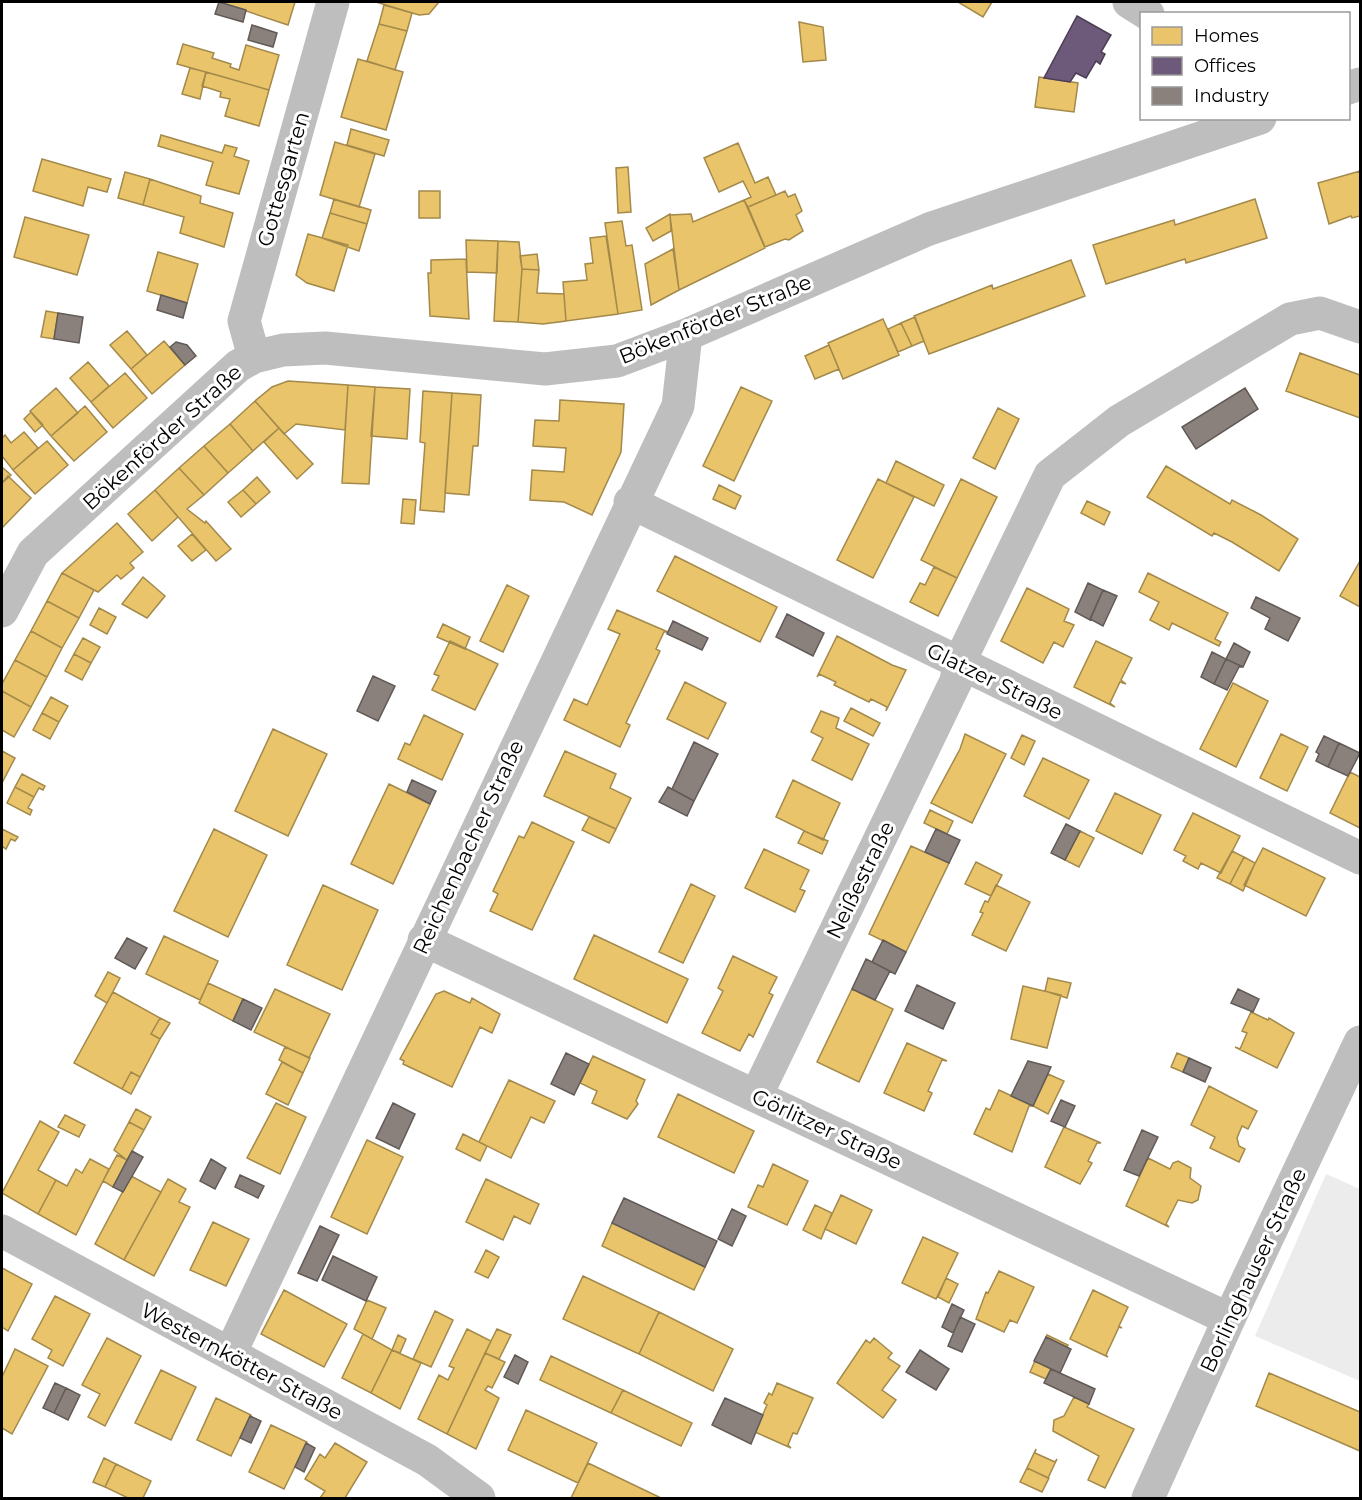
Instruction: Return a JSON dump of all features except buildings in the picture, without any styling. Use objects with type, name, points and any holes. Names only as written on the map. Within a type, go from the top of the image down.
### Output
[{"type":"street","name":"Gottesgarten","points":[[254,357],[244,321],[333,2]]},
{"type":"street","points":[[1129,2],[1145,12]]},
{"type":"street","name":"Bökenförder Straße","points":[[2,611],[33,553],[238,366],[254,357],[282,350],[325,348],[545,369],[617,361],[686,335],[929,229],[1252,120]]},
{"type":"street","points":[[959,663],[1050,475],[1119,421],[1290,319],[1320,313],[1360,327]]},
{"type":"street","name":"Reichenbacher Straße","points":[[230,1354],[630,502],[678,406],[686,335]]},
{"type":"street","name":"Glatzer Straße","points":[[630,502],[1360,858]]},
{"type":"street","name":"Neißestraße","points":[[756,1096],[956,681],[959,663]]},
{"type":"street","name":"Görlitzer Straße","points":[[424,940],[1229,1319]]},
{"type":"street","name":"Borlinghauser Straße","points":[[1148,1498],[1229,1319],[1360,1042]]},
{"type":"street","name":"Westernkötter Straße","points":[[2,1231],[427,1460],[479,1498]]},
{"type":"shaded area","points":[[1326,1174],[1360,1189],[1360,1381],[1255,1336]]}]
